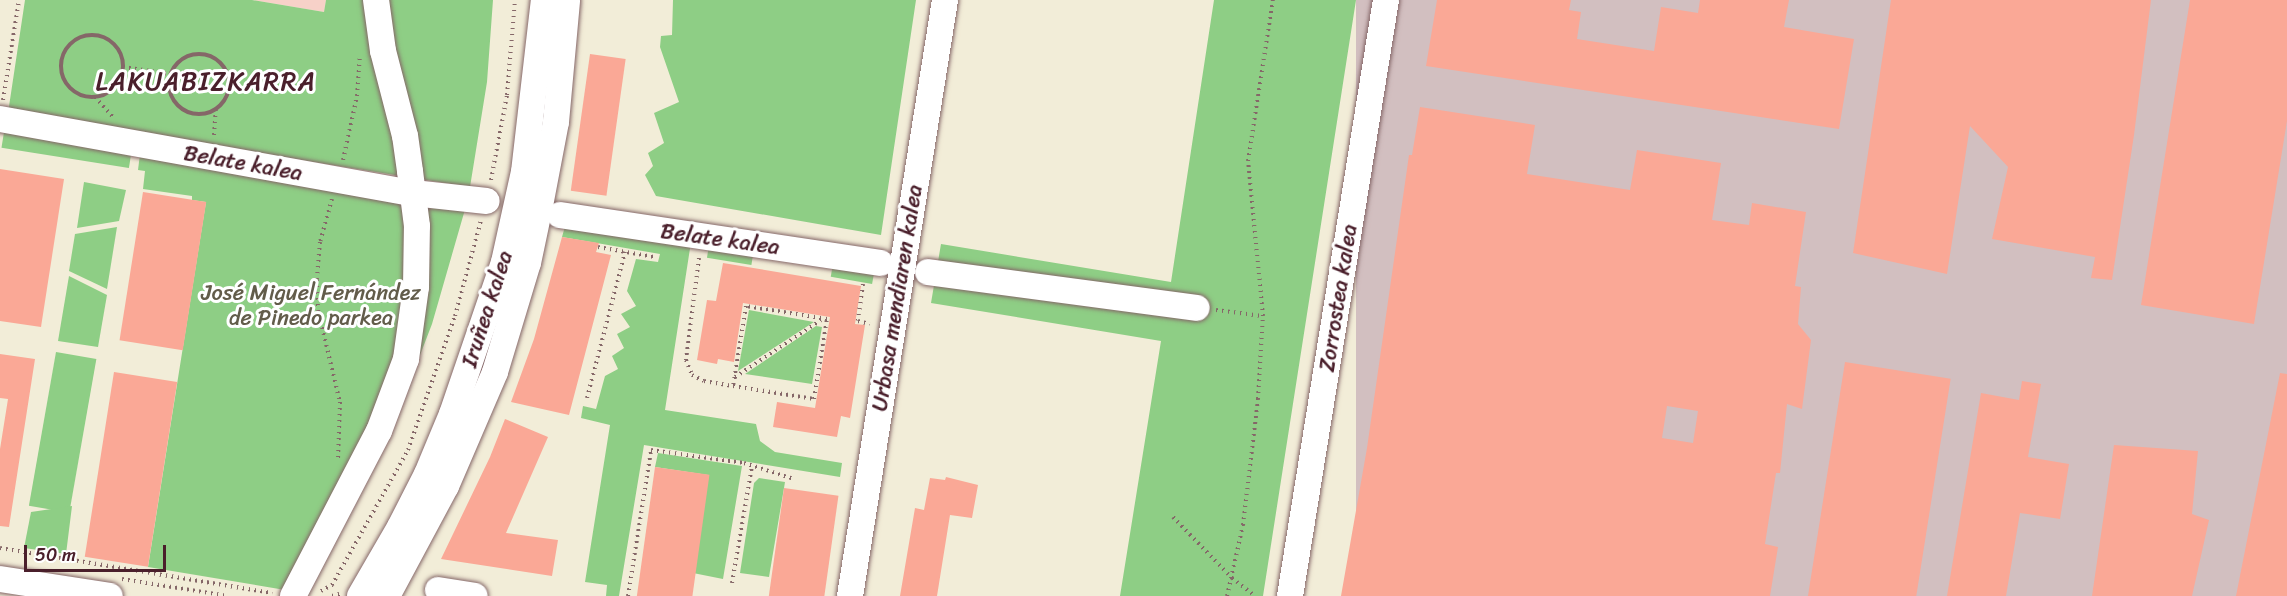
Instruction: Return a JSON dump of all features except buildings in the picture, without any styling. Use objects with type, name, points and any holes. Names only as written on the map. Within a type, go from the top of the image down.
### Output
[{"type":"street","points":[[279,592],[379,430],[406,358],[416,287],[417,226],[405,136],[383,51],[376,0]]},
{"type":"street","name":"Iruñea kalea","points":[[360,596],[400,527],[427,474],[452,414],[504,262],[524,172],[544,0]]},
{"type":"street","name":"Iruñea kalea","points":[[387,596],[446,486],[499,361],[528,262],[556,122],[567,0]]},
{"type":"street","name":"Urbasa mendiaren kalea","points":[[850,596],[945,0]]},
{"type":"street","name":"Zorrostea kalea","points":[[1290,596],[1386,0]]},
{"type":"street","name":"Belate kalea","points":[[0,119],[413,193],[486,201]]},
{"type":"street","name":"Belate kalea","points":[[560,215],[880,263]]},
{"type":"street","points":[[928,272],[1197,308]]},
{"type":"street","points":[[0,579],[110,596]]},
{"type":"street","points":[[438,590],[474,596]]},
{"type":"path","points":[[0,119],[19,0]]},
{"type":"path","points":[[332,585],[408,450],[455,316],[486,201],[507,95],[515,0]]},
{"type":"path","points":[[1227,596],[1243,525],[1257,410],[1263,316],[1248,161],[1273,0]]},
{"type":"path","points":[[95,35],[112,42],[118,50],[123,68],[121,76],[111,90],[95,96],[86,96],[70,87],[61,70],[62,61],[70,44],[86,36],[95,35]]},
{"type":"path","points":[[338,465],[340,402],[318,310],[317,280],[320,242],[339,180],[357,96],[360,52]]},
{"type":"path","points":[[190,55],[209,55],[224,66],[229,84],[223,102],[216,108],[199,114],[181,108],[170,93],[170,74],[175,66],[190,55]]},
{"type":"path","points":[[123,68],[170,74]]},
{"type":"path","points":[[211,157],[216,108]]},
{"type":"path","points":[[598,247],[654,257]]},
{"type":"path","points":[[587,398],[625,252]]},
{"type":"path","points":[[699,258],[686,360],[692,375],[704,381],[814,399],[827,319]]},
{"type":"path","points":[[864,284],[857,321],[870,324]]},
{"type":"path","points":[[733,386],[746,306],[827,319]]},
{"type":"path","points":[[1197,308],[1263,316]]},
{"type":"path","points":[[734,378],[827,319]]},
{"type":"path","points":[[628,596],[651,450],[752,466],[794,479]]},
{"type":"path","points":[[732,583],[752,466]]},
{"type":"path","points":[[1173,517],[1232,578],[1255,596]]},
{"type":"path","points":[[0,548],[279,592]]},
{"type":"shaded area","points":[[252,0],[326,0],[324,12]]},
{"type":"shaded area","points":[[1356,0],[2287,0],[2287,596],[1356,596]]},
{"type":"green space","points":[[25,0],[252,0],[324,12],[326,0],[493,0],[487,82],[470,187],[8,113]]},
{"type":"green space","points":[[673,0],[916,0],[881,235],[656,196],[645,175],[653,166],[648,153],[664,143],[654,113],[679,102],[660,47],[661,36],[672,35]]},
{"type":"green space","points":[[1214,0],[1356,0],[1263,596],[1120,596],[1161,341],[931,303],[941,244],[1171,282]]},
{"type":"green space","points":[[4,132],[131,152],[129,168],[1,148]]},
{"type":"green space","name":"José Miguel Fernández de Pinedo parkea","points":[[140,154],[466,206],[432,324],[400,407],[303,593],[148,567],[206,202],[192,200],[192,196],[143,189],[145,171],[138,170]]},
{"type":"green space","points":[[84,182],[126,190],[119,221],[77,228]]},
{"type":"green space","points":[[566,223],[691,242],[665,410],[756,424],[760,441],[775,452],[842,463],[840,477],[644,445],[619,596],[606,596],[607,585],[585,582],[610,425],[581,418],[583,406],[596,409],[605,376],[618,369],[612,356],[624,348],[617,334],[630,327],[621,314],[636,306],[627,291],[636,259],[658,262],[660,254],[562,237]]},
{"type":"green space","points":[[117,227],[107,289],[69,271],[75,234]]},
{"type":"green space","points":[[709,245],[753,252],[751,265],[707,258]]},
{"type":"green space","points":[[833,264],[874,271],[872,284],[831,277]]},
{"type":"green space","points":[[69,276],[107,295],[98,347],[58,341]]},
{"type":"green space","points":[[749,310],[814,322],[738,371]]},
{"type":"green space","points":[[816,326],[822,327],[812,384],[745,374]]},
{"type":"green space","points":[[56,352],[96,359],[69,513],[29,506]]},
{"type":"green space","points":[[658,453],[742,466],[723,579],[693,573],[708,475],[655,467]]},
{"type":"green space","points":[[759,478],[785,482],[769,577],[740,573],[754,483]]},
{"type":"green space","points":[[72,506],[66,554],[24,548],[31,512]]},
{"type":"district","name":"LAKUABIZKARRA","points":[[206,82]]}]
